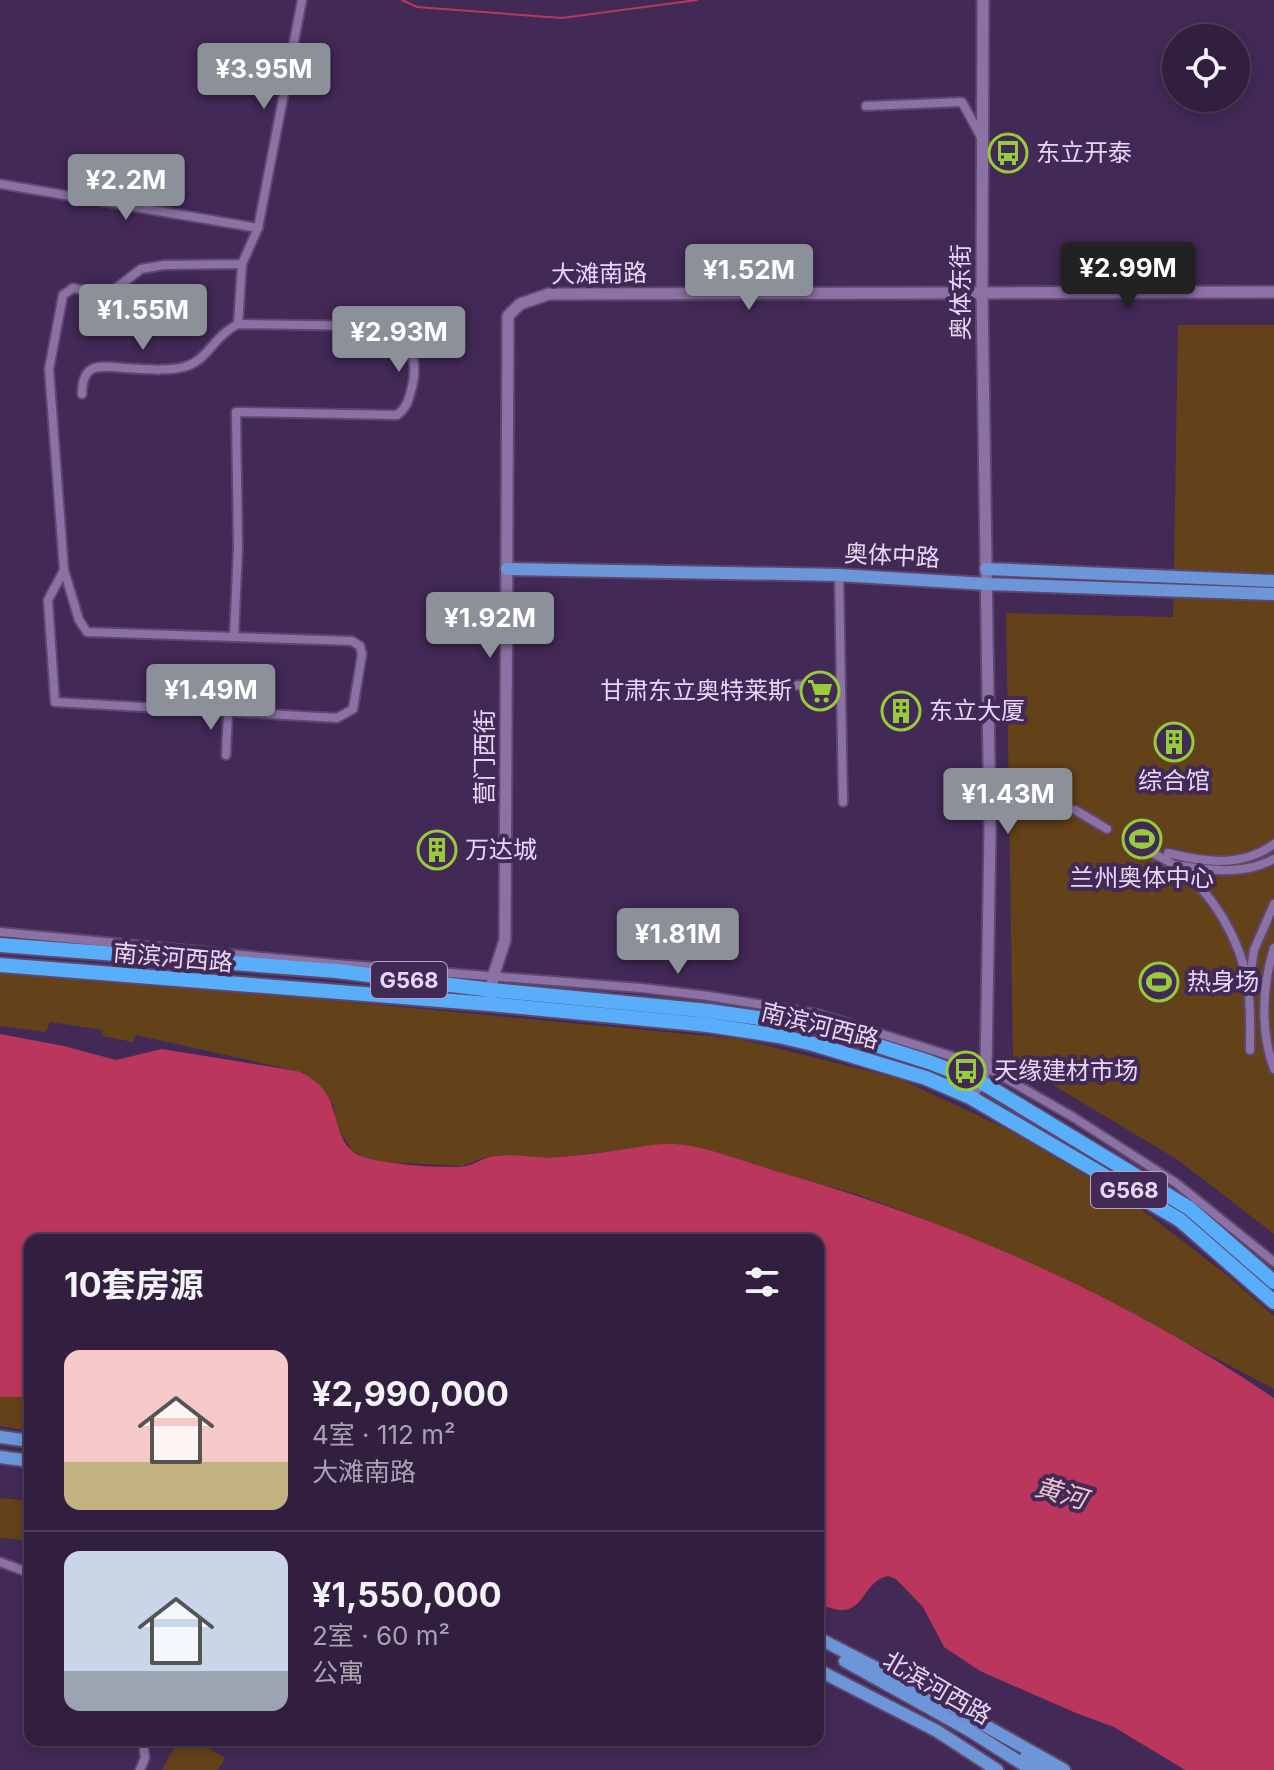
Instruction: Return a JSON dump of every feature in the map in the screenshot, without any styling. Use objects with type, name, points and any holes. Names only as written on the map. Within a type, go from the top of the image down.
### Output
[{"type":"highway","name":"南滨河西路","points":[[0,945],[336,968],[779,1036],[926,1078],[970,1097],[1180,1220],[1274,1302]]},
{"type":"highway","name":"南滨河西路","points":[[0,965],[334,992],[492,990],[709,1011],[816,1026],[981,1082],[1189,1208],[1274,1282]]},
{"type":"main road","name":"奥体中路","points":[[507,569],[839,575],[1272,596]]},
{"type":"main road","points":[[986,569],[1274,581]]},
{"type":"main road","points":[[0,1437],[24,1440]]},
{"type":"main road","points":[[0,1457],[24,1460]]},
{"type":"main road","points":[[824,1641],[956,1709],[1064,1770]]},
{"type":"main road","name":"北滨河西路","points":[[824,1649],[967,1729],[1032,1770]]},
{"type":"main road","name":"北滨河西路","points":[[824,1673],[945,1736],[997,1770]]},
{"type":"main road","points":[[945,1736],[954,1722]]},
{"type":"main road","points":[[967,1729],[1047,1770]]},
{"type":"street","points":[[238,324],[242,264],[258,228],[302,0]]},
{"type":"street","name":"奥体东街","points":[[970,1097],[981,1082],[986,1067],[990,832],[982,292],[983,0]]},
{"type":"street","points":[[866,106],[962,102],[984,141]]},
{"type":"street","points":[[0,184],[258,228]]},
{"type":"street","points":[[64,570],[48,600],[55,702],[337,718],[353,709],[362,654],[360,646],[352,641],[87,632],[79,620],[64,570],[49,369],[63,295],[73,288],[97,293],[115,289],[141,269],[164,265],[242,264]]},
{"type":"street","name":"大滩南路","points":[[508,316],[520,304],[549,294],[1274,292]]},
{"type":"street","name":"营门西街","points":[[492,990],[505,940],[508,316]]},
{"type":"street","points":[[82,394],[85,378],[97,367],[179,368],[190,365],[199,360],[225,330],[238,324],[373,326],[401,336],[410,347],[415,361],[415,375],[405,408],[392,417],[236,412],[238,548],[234,637]]},
{"type":"street","points":[[839,575],[843,802]]},
{"type":"street","points":[[688,686],[840,685]]},
{"type":"street","points":[[226,755],[228,712]]},
{"type":"street","points":[[1075,810],[1107,829]]},
{"type":"street","points":[[1168,853],[1203,862],[1237,860],[1274,844]]},
{"type":"street","points":[[1136,845],[1173,864],[1205,895],[1229,930],[1248,987]]},
{"type":"street","points":[[1173,864],[1207,870],[1243,870],[1274,859]]},
{"type":"street","points":[[1250,1050],[1248,987],[1254,950],[1274,904]]},
{"type":"street","name":"南滨河西路","points":[[0,932],[336,968]]},
{"type":"street","points":[[1274,948],[1266,974],[1264,1027],[1274,1069]]},
{"type":"street","points":[[334,992],[336,968]]},
{"type":"street","name":"南滨河西路","points":[[492,990],[654,990],[791,1009],[901,1038],[986,1067],[1073,1117],[1176,1183],[1274,1262]]},
{"type":"street","points":[[0,1562],[24,1571]]},
{"type":"street","points":[[140,1770],[145,1758],[144,1746]]},
{"type":"shaded area","name":"兰州奥体中心","points":[[1178,325],[1274,325],[1274,1234],[1178,1160],[1013,1061],[1006,613],[1173,617]]},
{"type":"shaded area","points":[[0,969],[740,1039],[900,1079],[1007,1129],[1137,1206],[1223,1272],[1274,1316],[1274,1389],[1083,1288],[913,1215],[853,1193],[677,1144],[560,1157],[499,1155],[463,1166],[383,1162],[363,1157],[352,1150],[339,1131],[333,1104],[297,1071],[136,1035],[133,1042],[102,1036],[103,1030],[50,1022],[46,1032],[0,1026]]},
{"type":"shaded area","points":[[0,1397],[24,1397],[24,1430],[0,1426]]},
{"type":"shaded area","points":[[0,1498],[24,1500],[22,1540],[0,1538]]},
{"type":"shaded area","points":[[175,1746],[205,1746],[225,1758],[218,1770],[162,1770]]},
{"type":"water","name":"黄河","points":[[0,1034],[116,1060],[162,1049],[297,1071],[314,1080],[324,1091],[343,1140],[351,1150],[363,1157],[385,1162],[456,1167],[502,1155],[560,1157],[664,1144],[701,1148],[730,1156],[914,1216],[1039,1267],[1159,1327],[1274,1398],[1274,1770],[1185,1770],[1114,1727],[980,1671],[944,1647],[923,1607],[896,1579],[888,1576],[871,1586],[854,1607],[845,1610],[824,1605],[824,1234],[24,1234],[24,1397],[0,1397]]},
{"type":"waterway","points":[[402,0],[417,7],[562,18],[697,0]]},
{"type":"place","name":"东立开泰","points":[[1008,153]]},
{"type":"place","name":"甘肃东立奥特莱斯","points":[[820,691]]},
{"type":"place","name":"东立大厦","points":[[901,711]]},
{"type":"place","name":"综合馆","points":[[1174,742]]},
{"type":"place","name":"兰州奥体中心","points":[[1142,839]]},
{"type":"place","name":"万达城","points":[[437,850]]},
{"type":"place","name":"热身场","points":[[1159,982]]},
{"type":"place","name":"天缘建材市场","points":[[966,1071]]}]
